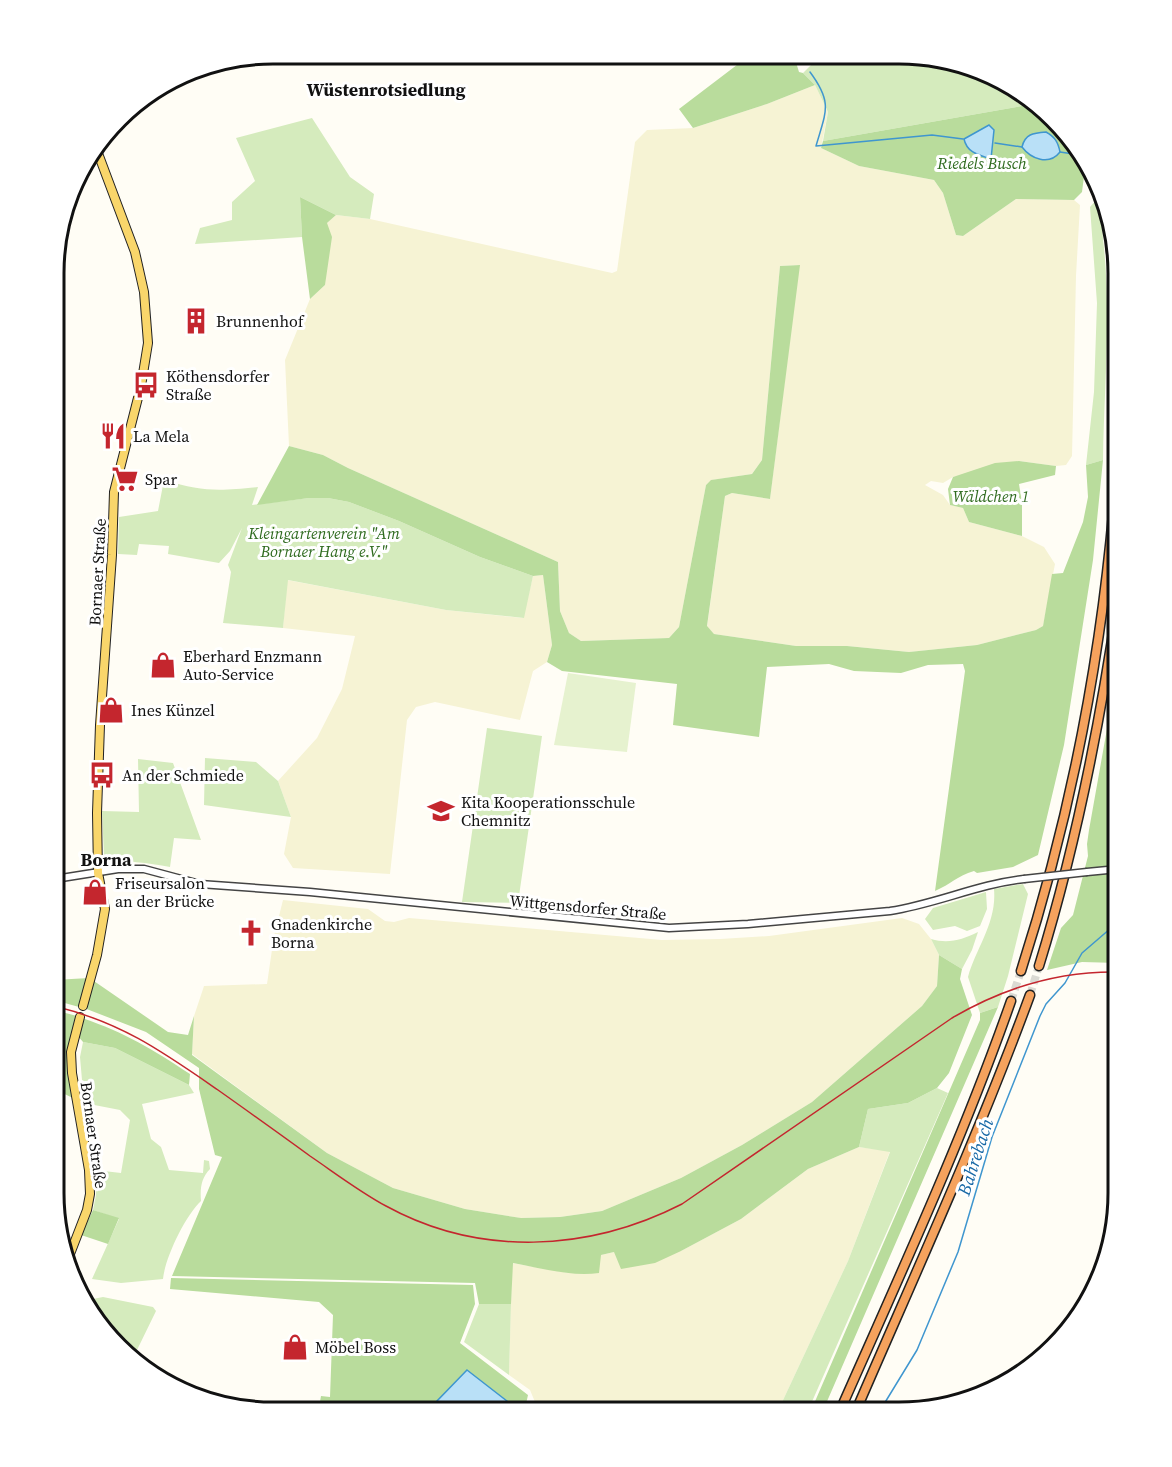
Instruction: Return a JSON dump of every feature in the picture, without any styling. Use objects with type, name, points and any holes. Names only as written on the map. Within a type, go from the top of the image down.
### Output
[{"type":"highway","points":[[1021,971],[1054,862],[1083,727],[1108,554]]},
{"type":"highway","points":[[1039,966],[1063,886],[1089,777],[1108,668]]},
{"type":"highway","points":[[860,1402],[980,1123],[1030,995]]},
{"type":"highway","points":[[844,1402],[943,1174],[993,1052],[1011,1001]]},
{"type":"main road","name":"Bornaer Straße","points":[[83,1006],[104,919],[105,903],[98,873],[97,842],[100,725],[112,565],[114,492],[141,386],[148,343],[144,292],[135,252],[100,158]]},
{"type":"main road","name":"Bornaer Straße","points":[[72,1248],[90,1202],[89,1170],[72,1072],[71,1052],[80,1017]]},
{"type":"street","name":"Wittgensdorfer Straße","points":[[64,878],[124,868],[144,869],[200,884],[310,892],[669,928],[748,924],[890,911],[913,907],[991,884],[1107,869]]},
{"type":"shaded area","points":[[815,85],[828,112],[821,148],[859,166],[934,180],[943,193],[956,235],[963,236],[1016,199],[1074,200],[1080,205],[1072,456],[1066,465],[1056,466],[1019,461],[953,477],[943,483],[931,481],[925,485],[943,495],[950,505],[963,508],[969,522],[1022,536],[1044,547],[1055,564],[1043,626],[1036,630],[977,645],[909,652],[847,646],[796,646],[714,634],[707,627],[725,496],[732,493],[770,499],[799,265],[780,266],[762,460],[752,474],[712,480],[706,485],[679,627],[669,638],[581,641],[569,633],[560,611],[558,562],[323,455],[289,446],[285,360],[310,299],[325,285],[327,223],[336,215],[370,219],[612,273],[617,271],[635,142],[647,130],[693,128],[767,104]]},
{"type":"shaded area","points":[[543,575],[552,645],[547,662],[533,671],[520,720],[435,702],[416,707],[407,720],[390,874],[293,868],[284,854],[291,817],[278,781],[317,738],[342,689],[355,636],[283,628],[287,580],[446,610],[523,618],[533,576]]},
{"type":"shaded area","points":[[283,900],[368,909],[385,921],[394,922],[409,918],[662,940],[769,936],[902,918],[919,924],[931,939],[939,955],[937,986],[922,1006],[812,1102],[742,1145],[681,1178],[602,1211],[560,1217],[520,1218],[465,1209],[393,1188],[327,1153],[192,1054],[194,1016],[204,986],[267,984],[274,936]]},
{"type":"shaded area","points":[[859,1147],[890,1151],[848,1261],[782,1402],[535,1402],[530,1390],[509,1375],[512,1263],[569,1273],[601,1255],[614,1252],[681,1251],[741,1219],[808,1169]]},
{"type":"green space","points":[[738,64],[797,64],[799,72],[815,85],[767,104],[693,128],[679,109]]},
{"type":"green space","points":[[812,64],[926,66],[966,76],[991,86],[1023,106],[823,141],[828,112],[815,85],[803,73]]},
{"type":"green space","name":"Riedels Busch","points":[[1023,106],[1046,126],[1080,169],[1084,177],[1082,192],[1074,200],[1016,199],[963,236],[956,235],[943,193],[934,180],[859,166],[821,148],[823,141]]},
{"type":"green space","points":[[312,118],[350,177],[374,194],[370,219],[336,215],[300,197],[302,237],[195,244],[200,228],[232,220],[232,202],[255,181],[236,138]]},
{"type":"green space","points":[[300,197],[336,215],[327,223],[332,237],[325,285],[310,299],[302,237]]},
{"type":"green space","points":[[1095,202],[1102,229],[1107,301],[1103,460],[1086,465],[1094,392],[1097,303],[1090,207]]},
{"type":"green space","points":[[800,265],[770,499],[732,493],[725,496],[707,626],[714,634],[796,646],[847,646],[909,652],[977,645],[1036,630],[1043,626],[1052,574],[1063,573],[1083,522],[1088,497],[1086,465],[1103,460],[1093,560],[1064,745],[1038,855],[1013,867],[968,873],[935,891],[965,671],[963,664],[928,665],[901,673],[854,671],[829,664],[767,667],[759,737],[673,725],[677,684],[562,671],[547,662],[552,645],[543,575],[533,576],[480,557],[399,521],[349,502],[328,498],[309,498],[257,505],[289,446],[323,455],[558,562],[560,611],[569,633],[581,641],[669,638],[679,627],[706,485],[711,480],[752,474],[762,460],[780,266]]},
{"type":"green space","name":"Wäldchen 1","points":[[1019,461],[1056,466],[1055,475],[1019,484],[1022,503],[1022,536],[969,522],[963,508],[950,505],[948,489],[953,477],[995,463]]},
{"type":"green space","name":"Kleingartenverein \"Am Bornaer Hang e.V.\"","points":[[164,480],[211,490],[258,487],[252,505],[328,498],[349,502],[399,521],[480,557],[533,576],[524,618],[446,610],[288,580],[283,628],[223,623],[231,572],[228,565],[242,528],[230,551],[219,563],[168,554],[169,546],[139,544],[137,555],[118,554],[119,517],[158,511]]},
{"type":"green space","points":[[568,673],[636,683],[627,752],[554,745]]},
{"type":"green space","points":[[1108,726],[1107,963],[1082,962],[1047,970],[1061,928],[1073,915],[1088,856],[1089,830]]},
{"type":"green space","points":[[487,728],[542,736],[518,903],[462,902]]},
{"type":"green space","points":[[205,758],[256,762],[278,781],[291,817],[204,805]]},
{"type":"green space","points":[[138,759],[173,763],[201,840],[174,838],[170,867],[120,860],[104,855],[102,811],[139,812]]},
{"type":"green space","points":[[1023,884],[1028,894],[998,1007],[980,1013],[968,977],[989,924],[994,889]]},
{"type":"green space","points":[[986,892],[987,909],[980,926],[967,931],[955,926],[933,930],[925,919],[933,908]]},
{"type":"green space","points":[[978,932],[962,969],[939,955],[931,939],[955,940]]},
{"type":"green space","points":[[939,955],[962,969],[960,979],[972,1015],[949,1073],[937,1088],[908,1103],[868,1109],[859,1147],[808,1169],[741,1219],[655,1263],[621,1269],[614,1252],[601,1255],[599,1273],[588,1274],[567,1273],[513,1263],[511,1304],[479,1304],[475,1283],[172,1276],[222,1157],[215,1155],[199,1089],[199,1068],[146,1032],[84,1008],[91,979],[168,1032],[188,1035],[194,1016],[192,1055],[327,1153],[393,1188],[465,1209],[521,1218],[560,1217],[602,1211],[681,1178],[742,1145],[812,1102],[922,1006],[937,986]]},
{"type":"green space","points":[[89,978],[79,1007],[64,1003],[64,979]]},
{"type":"green space","points":[[998,1007],[827,1402],[815,1402],[980,1020],[980,1013]]},
{"type":"green space","points":[[64,1013],[77,1016],[70,1052],[75,1099],[64,1094]]},
{"type":"green space","points":[[82,1018],[138,1042],[163,1057],[190,1074],[189,1085],[115,1048],[83,1042],[78,1036]]},
{"type":"green space","points":[[83,1042],[115,1048],[189,1085],[194,1093],[142,1104],[151,1139],[161,1147],[169,1170],[203,1173],[204,1160],[209,1161],[210,1169],[202,1184],[201,1201],[177,1238],[163,1279],[121,1283],[92,1279],[119,1219],[93,1210],[96,1195],[95,1170],[121,1173],[130,1120],[120,1110],[84,1103],[80,1057]]},
{"type":"green space","points":[[937,1088],[948,1093],[812,1402],[782,1402],[848,1261],[890,1152],[859,1147],[868,1109],[908,1103]]},
{"type":"green space","points":[[93,1210],[119,1218],[108,1244],[81,1235]]},
{"type":"green space","points":[[171,1278],[473,1285],[475,1304],[460,1343],[528,1395],[526,1402],[437,1400],[438,1402],[320,1402],[321,1396],[330,1397],[333,1315],[319,1302],[170,1289]]},
{"type":"green space","points":[[103,1297],[153,1307],[156,1311],[137,1350],[108,1321],[93,1299]]},
{"type":"green space","points":[[479,1304],[511,1304],[509,1375],[464,1342]]},
{"type":"water","points":[[989,125],[994,130],[991,159],[971,150],[964,139]]},
{"type":"water","points":[[1046,132],[1054,138],[1058,145],[1060,152],[1056,156],[1046,160],[1035,158],[1022,147],[1025,139],[1030,135]]},
{"type":"water","points":[[467,1370],[508,1402],[437,1402]]},
{"type":"waterway","points":[[810,72],[825,100],[825,115],[816,146],[932,135],[963,139]]},
{"type":"waterway","points":[[995,143],[1022,147]]},
{"type":"waterway","points":[[1060,152],[1069,153]]},
{"type":"waterway","name":"Bahrebach","points":[[885,1402],[917,1350],[958,1252],[992,1137],[1040,1016],[1046,1004],[1065,983],[1082,953],[1107,931]]},
{"type":"tunnel","points":[[1030,995],[1039,966]]},
{"type":"tunnel","points":[[1011,1001],[1021,971]]},
{"type":"railway","points":[[64,1009],[121,1030],[160,1051],[386,1206],[422,1223],[458,1234],[496,1240],[534,1242],[572,1239],[609,1232],[646,1220],[682,1204],[971,1007],[1032,983],[1053,978],[1107,972]]},
{"type":"place","name":"Brunnenhof","points":[[196,321]]},
{"type":"place","name":"Köthensdorfer Straße","points":[[146,385]]},
{"type":"place","name":"La Mela","points":[[113,436]]},
{"type":"place","name":"Spar","points":[[125,479]]},
{"type":"place","name":"Eberhard Enzmann Auto-Service","points":[[163,665]]},
{"type":"place","name":"Ines Künzel","points":[[111,710]]},
{"type":"place","name":"An der Schmiede","points":[[102,775]]},
{"type":"place","name":"Kita Kooperationsschule Chemnitz","points":[[441,811]]},
{"type":"place","name":"Friseursalon an der Brücke","points":[[95,892]]},
{"type":"place","name":"Gnadenkirche Borna","points":[[251,933]]},
{"type":"place","name":"Möbel Boss","points":[[295,1347]]},
{"type":"district","name":"Wüstenrotsiedlung","points":[[386,89]]},
{"type":"district","name":"Borna","points":[[106,859]]}]
